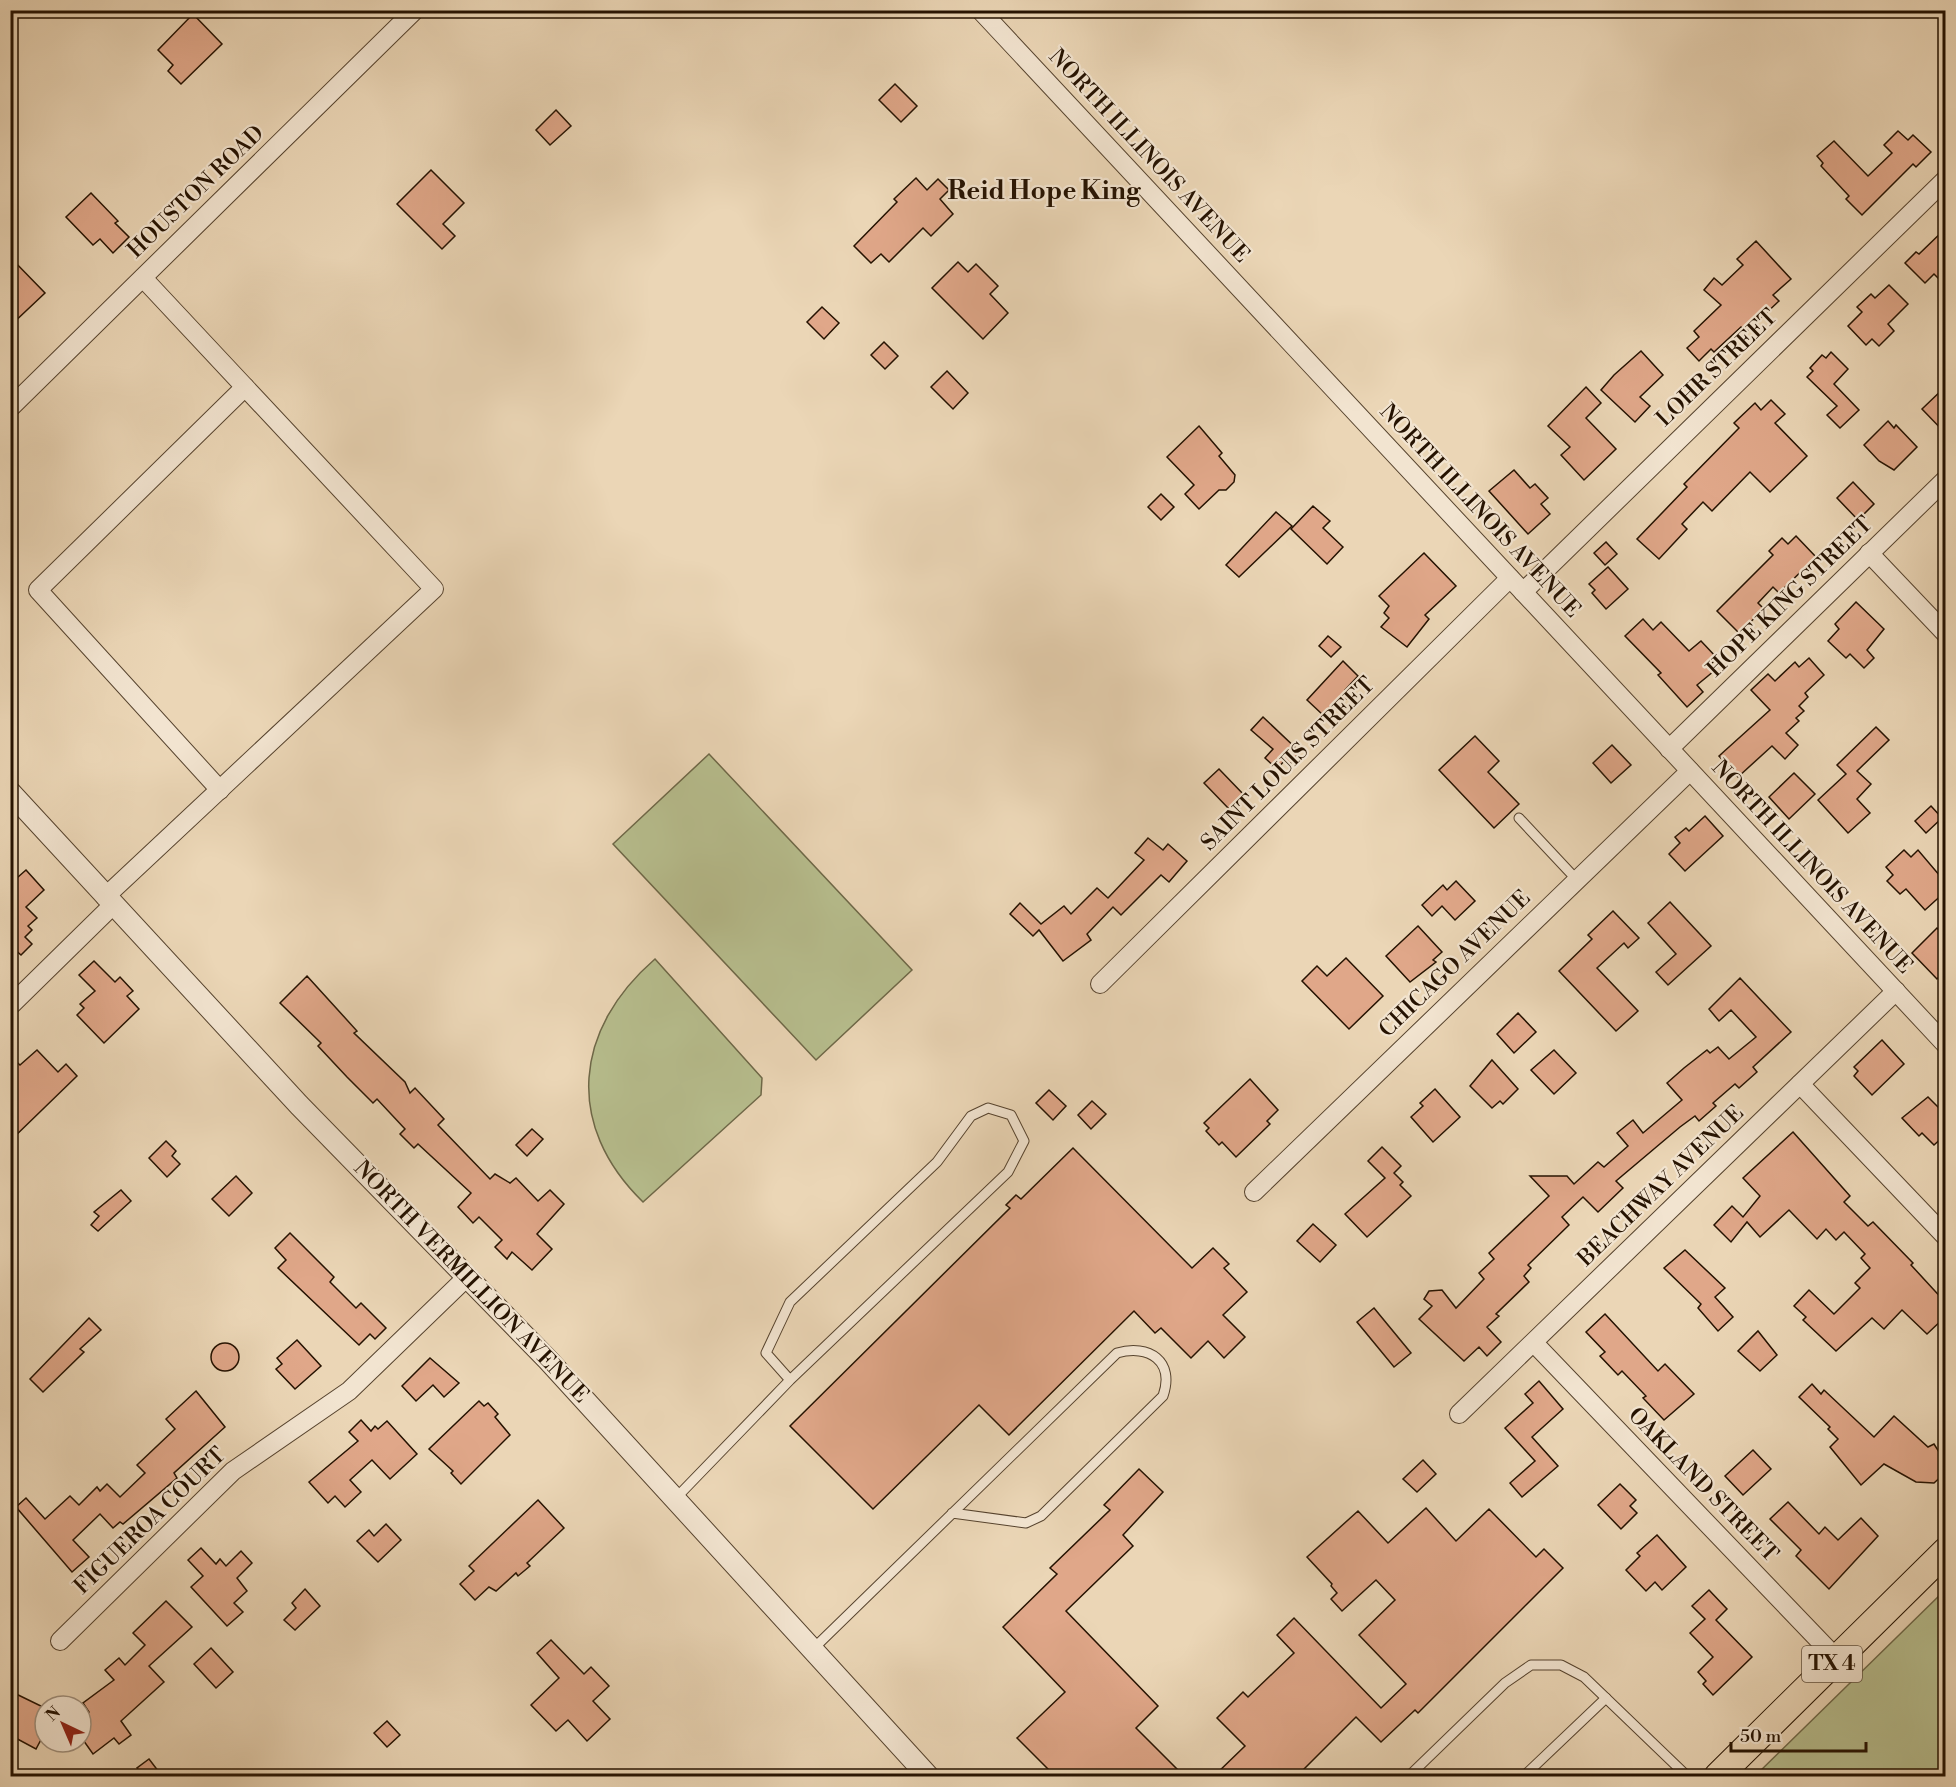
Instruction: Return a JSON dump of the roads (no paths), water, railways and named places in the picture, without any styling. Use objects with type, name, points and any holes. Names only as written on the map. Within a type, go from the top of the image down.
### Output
[{"type":"main road","name":"TX 4","points":[[1718,1776],[1946,1551]]},
{"type":"street","name":"HOUSTON ROAD","points":[[10,408],[415,10]]},
{"type":"street","name":"NORTH ILLINOIS AVENUE","points":[[980,10],[1946,1045]]},
{"type":"street","name":"LOHR STREET","points":[[1522,592],[1946,179]]},
{"type":"street","points":[[10,1006],[109,901],[220,789],[434,589],[143,278]]},
{"type":"street","points":[[220,789],[38,591],[245,387]]},
{"type":"street","name":"HOPE KING STREET","points":[[1669,749],[1946,478]]},
{"type":"street","points":[[1869,553],[1946,634]]},
{"type":"street","name":"SAINT LOUIS STREET","points":[[1100,984],[1510,578]]},
{"type":"street","name":"CHICAGO AVENUE","points":[[1254,1192],[1690,771]]},
{"type":"street","name":"NORTH VERMILLION AVENUE","points":[[10,792],[299,1105],[548,1360],[928,1776]]},
{"type":"street","name":"BEACHWAY AVENUE","points":[[1459,1414],[1896,992]]},
{"type":"street","points":[[1800,1084],[1946,1237]]},
{"type":"street","name":"FIGUEROA COURT","points":[[60,1641],[233,1471],[349,1391],[468,1276]]},
{"type":"street","name":"OAKLAND STREET","points":[[1534,1343],[1837,1659]]},
{"type":"lane","points":[[1519,818],[1577,880]]},
{"type":"lane","points":[[675,1499],[790,1380],[1008,1172],[1024,1141],[1011,1115],[988,1108],[971,1116],[937,1162],[790,1302],[766,1353],[790,1380]]},
{"type":"lane","points":[[812,1650],[952,1513],[1117,1353],[1133,1348],[1148,1352],[1158,1360],[1166,1372],[1167,1384],[1163,1396],[1041,1516],[1026,1523],[952,1513]]},
{"type":"lane","points":[[1410,1776],[1505,1683],[1531,1665],[1561,1665],[1584,1677],[1687,1776]]},
{"type":"lane","points":[[1524,1776],[1606,1698]]},
{"type":"district","name":"Reid Hope King","points":[[1044,191]]}]
